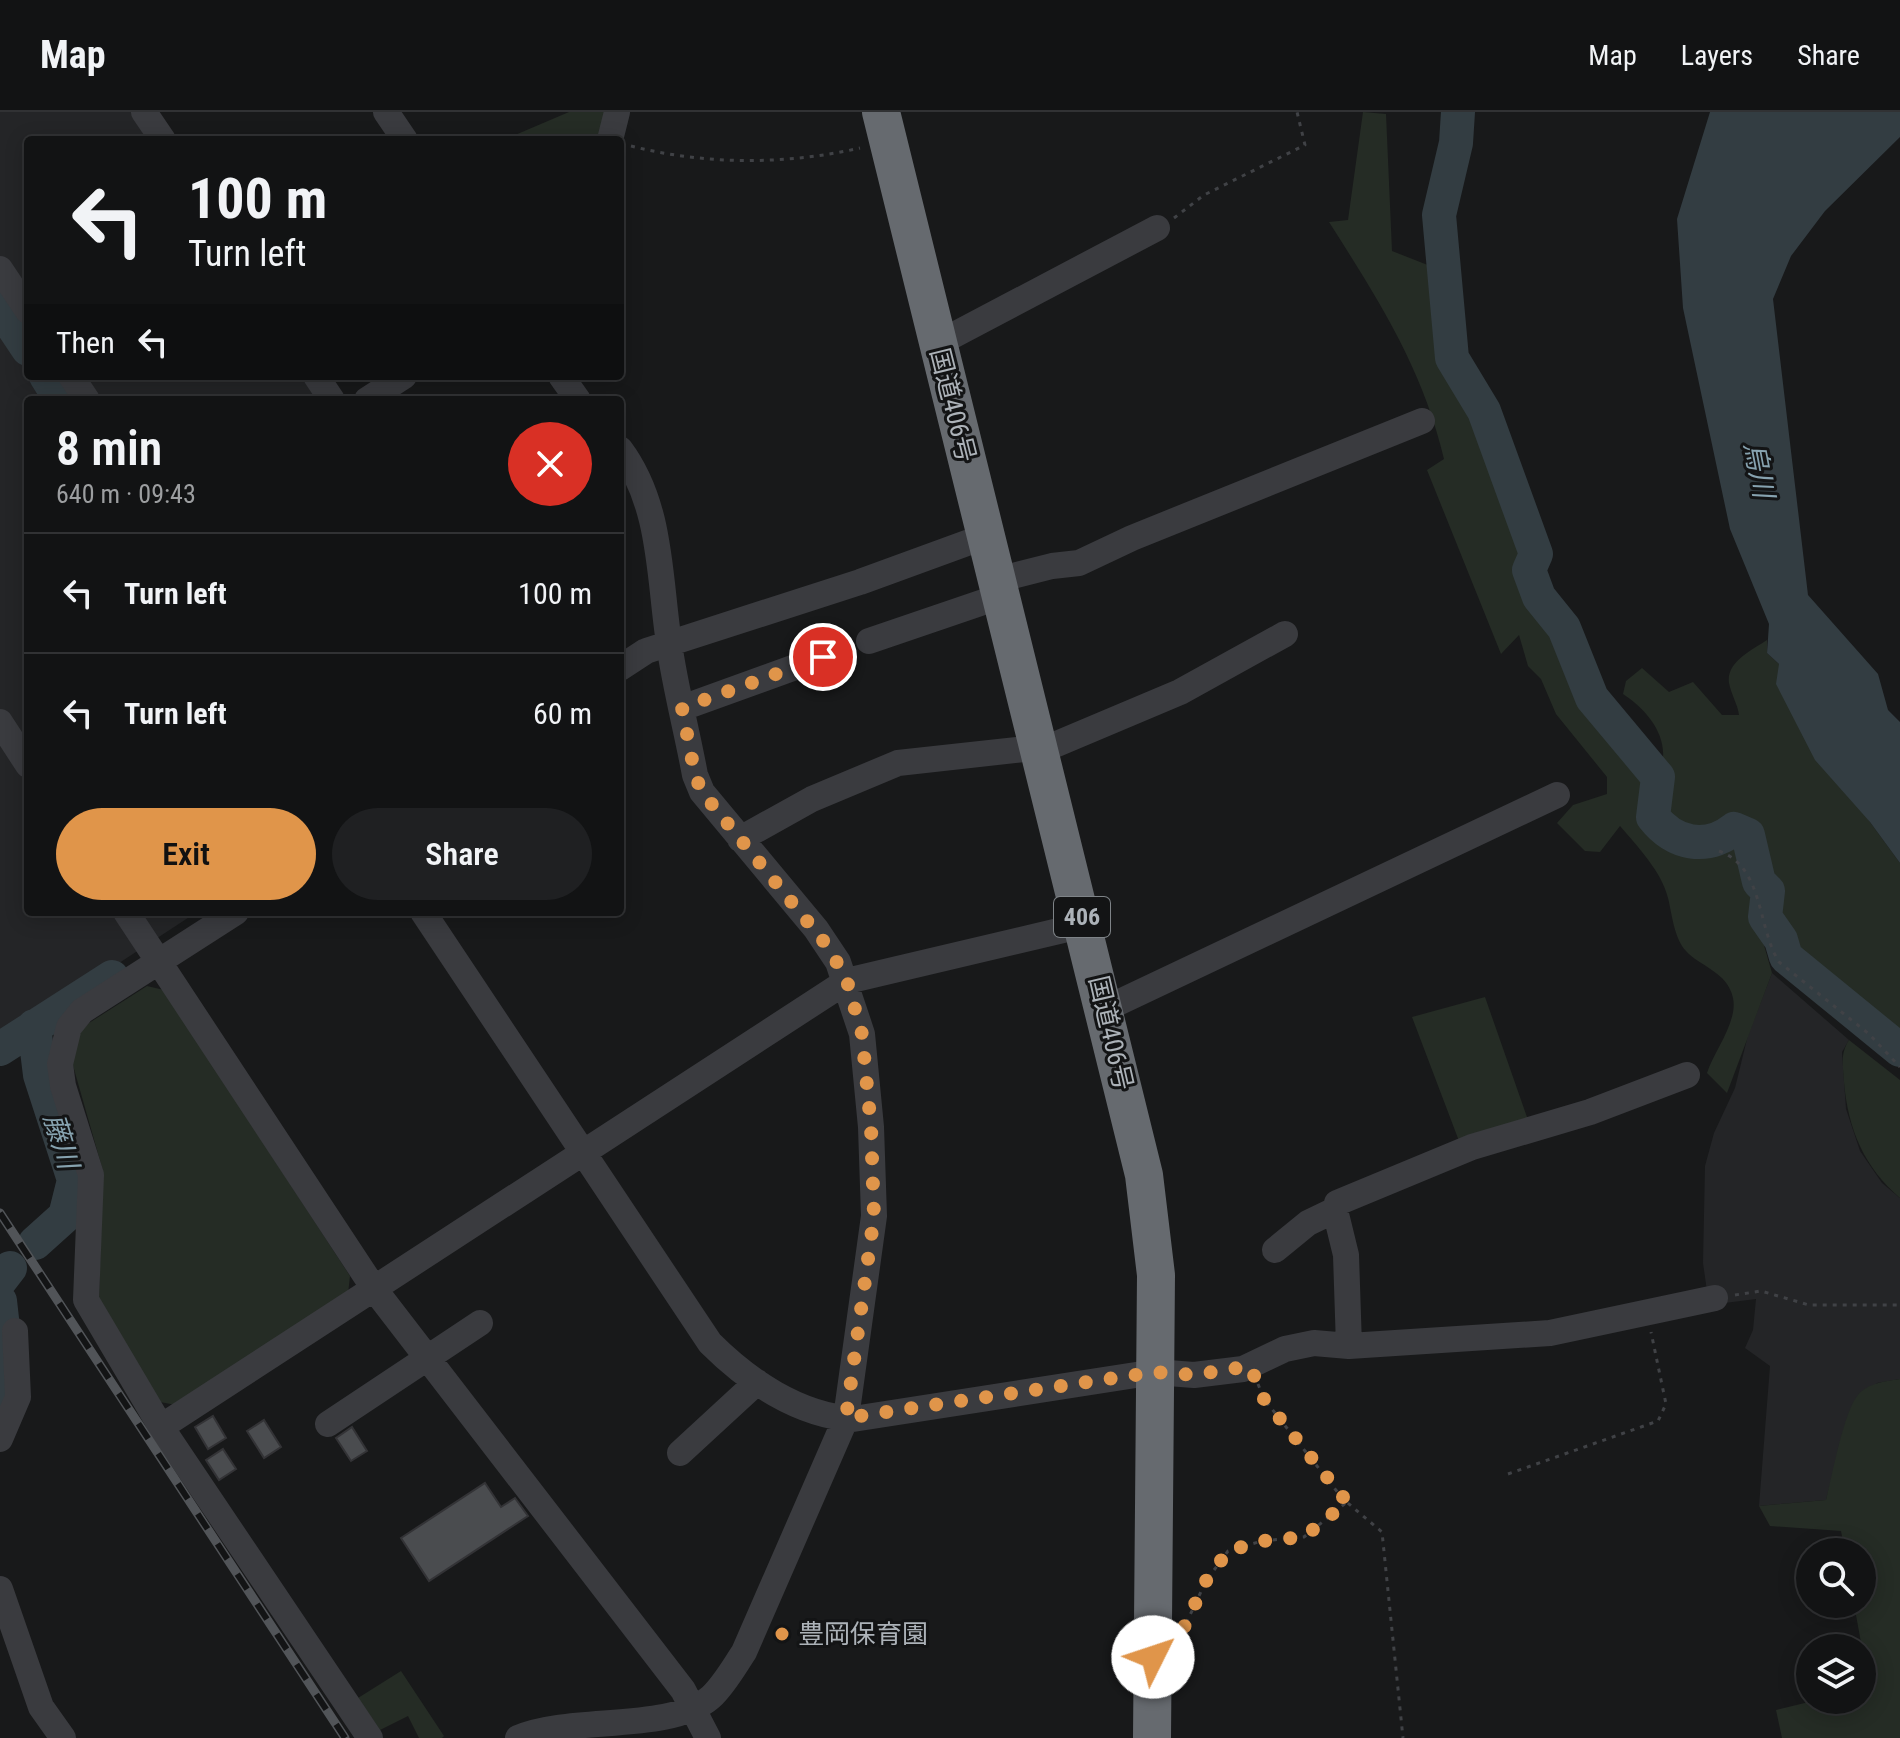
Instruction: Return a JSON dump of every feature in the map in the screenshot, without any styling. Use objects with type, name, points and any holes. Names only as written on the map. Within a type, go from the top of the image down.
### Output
[{"type":"highway","name":"国道406号","points":[[884,127],[1144,1175],[1152,1224],[1155,1372],[1152,1738]]},
{"type":"street","points":[[144,112],[160,136]]},
{"type":"street","points":[[386,112],[402,136]]},
{"type":"street","points":[[611,136],[617,112]]},
{"type":"street","points":[[937,344],[1157,228]]},
{"type":"street","points":[[1,272],[24,305]]},
{"type":"street","points":[[373,396],[398,380]]},
{"type":"street","points":[[869,641],[1052,566],[1079,563],[1132,538],[1422,421]]},
{"type":"street","points":[[518,1738],[559,1727],[666,1716],[694,1707],[717,1690],[744,1652],[846,1418],[874,1216],[871,1127],[862,1034],[847,981],[816,929],[702,792],[695,775],[669,644],[657,538],[642,491],[624,457]]},
{"type":"street","points":[[624,665],[646,651],[860,582],[986,536]]},
{"type":"street","points":[[740,839],[812,799],[898,763],[1052,746],[1180,692],[1285,634]]},
{"type":"street","points":[[682,708],[823,657]]},
{"type":"street","points":[[0,722],[24,759]]},
{"type":"street","points":[[1105,1009],[1557,795]]},
{"type":"street","points":[[129,916],[375,1290],[694,1707],[708,1738]]},
{"type":"street","points":[[230,916],[82,1011],[69,1027],[60,1064],[63,1086],[91,1175],[86,1300],[161,1427],[370,1738]]},
{"type":"street","points":[[426,916],[693,1322],[725,1359],[757,1382],[800,1406],[846,1418],[1155,1372],[1194,1375],[1250,1366],[1297,1346],[1314,1343],[1349,1346],[1550,1333],[1715,1298]]},
{"type":"street","points":[[161,1427],[847,981],[1084,925]]},
{"type":"street","points":[[1349,1346],[1346,1255],[1335,1210],[1337,1203],[1472,1147],[1590,1112],[1687,1075]]},
{"type":"street","points":[[1275,1250],[1308,1223],[1335,1210]]},
{"type":"street","points":[[328,1424],[480,1323]]},
{"type":"street","points":[[0,1463],[4,1434],[18,1397],[15,1331]]},
{"type":"street","points":[[680,1453],[757,1382]]},
{"type":"street","points":[[0,1589],[41,1707],[63,1738]]},
{"type":"street","points":[[676,1738],[694,1707]]},
{"type":"path","points":[[1157,228],[1204,195],[1305,145],[1297,112]]},
{"type":"path","points":[[624,144],[678,158],[810,159],[884,127]]},
{"type":"path","points":[[1719,851],[1742,863],[1751,880],[1770,947],[1779,962],[1869,1034],[1900,1067]]},
{"type":"path","points":[[1715,1298],[1761,1291],[1809,1305],[1900,1305]]},
{"type":"path","points":[[1508,1474],[1658,1421],[1666,1404],[1647,1313]]},
{"type":"path","points":[[1250,1366],[1264,1399],[1347,1502],[1382,1532],[1403,1738]]},
{"type":"path","points":[[1153,1657],[1177,1642],[1206,1581],[1228,1551],[1262,1541],[1304,1537],[1347,1502]]},
{"type":"shaded area","points":[[0,112],[135,112],[150,136],[24,136],[24,380],[309,380],[319,396],[24,396],[24,916],[191,916],[0,1041]]},
{"type":"shaded area","points":[[569,112],[608,112],[601,136],[512,136]]},
{"type":"shaded area","points":[[1363,112],[1386,114],[1392,251],[1443,271],[1452,358],[1484,411],[1536,554],[1529,570],[1539,597],[1564,628],[1592,698],[1658,776],[1663,751],[1661,740],[1650,719],[1623,694],[1626,681],[1642,668],[1669,692],[1693,682],[1722,715],[1739,715],[1729,676],[1741,657],[1767,640],[1767,653],[1779,664],[1870,822],[1900,863],[1900,1044],[1792,954],[1778,928],[1770,923],[1771,891],[1754,854],[1751,833],[1742,826],[1733,826],[1718,835],[1686,840],[1679,835],[1686,845],[1721,843],[1739,833],[1745,837],[1749,893],[1772,973],[1727,1093],[1707,1073],[1729,1026],[1733,998],[1725,982],[1682,946],[1665,888],[1655,869],[1620,826],[1600,852],[1585,851],[1557,823],[1573,805],[1607,794],[1607,777],[1556,714],[1541,679],[1528,666],[1519,635],[1501,654],[1427,470],[1444,459],[1424,395],[1397,336],[1329,222],[1348,220]]},
{"type":"shaded area","points":[[1772,973],[1849,1040],[1842,1052],[1846,1109],[1860,1151],[1882,1183],[1900,1198],[1900,1379],[1877,1383],[1844,1432],[1826,1500],[1759,1506],[1770,1366],[1745,1348],[1753,1330],[1756,1299],[1709,1305],[1703,1263],[1705,1166],[1714,1133],[1735,1088],[1748,1035]]},
{"type":"shaded area","points":[[147,986],[164,990],[350,1276],[348,1294],[176,1405],[160,1402],[99,1298],[103,1171],[72,1062],[79,1033],[89,1023]]},
{"type":"shaded area","points":[[1485,997],[1528,1120],[1459,1141],[1412,1017]]},
{"type":"shaded area","points":[[1849,1040],[1900,1080],[1900,1198],[1868,1160],[1849,1116],[1843,1065],[1844,1050]]},
{"type":"shaded area","points":[[1900,1379],[1900,1738],[1782,1738],[1776,1710],[1796,1705],[1796,1714],[1876,1714],[1876,1634],[1859,1634],[1857,1618],[1876,1618],[1876,1538],[1842,1538],[1841,1531],[1770,1526],[1759,1506],[1826,1500],[1843,1429],[1853,1403],[1858,1395],[1878,1383]]},
{"type":"shaded area","points":[[401,1671],[444,1736],[442,1738],[419,1738],[408,1716],[380,1730],[358,1698]]},
{"type":"water","name":"烏川","points":[[1710,112],[1900,112],[1900,137],[1825,211],[1791,256],[1773,299],[1808,595],[1878,674],[1888,710],[1900,722],[1900,863],[1870,822],[1815,760],[1776,684],[1779,664],[1767,653],[1769,624],[1730,529],[1683,308],[1677,219]]},
{"type":"building","points":[[213,1416],[226,1438],[208,1449],[195,1427]]},
{"type":"building","points":[[264,1420],[281,1447],[264,1458],[247,1431]]},
{"type":"building","points":[[352,1427],[367,1451],[351,1461],[336,1438]]},
{"type":"building","points":[[223,1449],[236,1469],[219,1480],[206,1460]]},
{"type":"building","points":[[485,1483],[501,1507],[515,1498],[528,1516],[429,1581],[401,1538]]},
{"type":"waterway","points":[[1458,112],[1456,143],[1439,215],[1452,358],[1484,411],[1536,554],[1529,570],[1539,597],[1564,628],[1592,698],[1658,777],[1653,817],[1671,833],[1691,841],[1712,840],[1734,829],[1748,835],[1759,882],[1768,891],[1765,917],[1781,940],[1786,957],[1900,1050]]},
{"type":"waterway","name":"藤川","points":[[0,307],[24,343]]},
{"type":"waterway","name":"藤川","points":[[48,380],[58,396]]},
{"type":"waterway","name":"藤川","points":[[0,1049],[112,977]]},
{"type":"waterway","name":"藤川","points":[[34,1026],[40,1075],[74,1180],[65,1216],[35,1243]]},
{"type":"waterway","name":"藤川","points":[[0,1281],[10,1268]]},
{"type":"waterway","name":"藤川","points":[[0,1301],[7,1364],[0,1404]]},
{"type":"railway","points":[[0,1213],[345,1738]]},
{"type":"place","name":"豊岡保育園","points":[[782,1634]]},
{"type":"route","points":[[823,657],[682,708],[695,775],[702,792],[829,948],[847,981],[862,1034],[871,1127],[874,1216],[846,1418],[1155,1372],[1194,1375],[1250,1366],[1264,1399],[1347,1502],[1304,1537],[1262,1541],[1228,1551],[1206,1581],[1177,1642],[1153,1657]]}]
